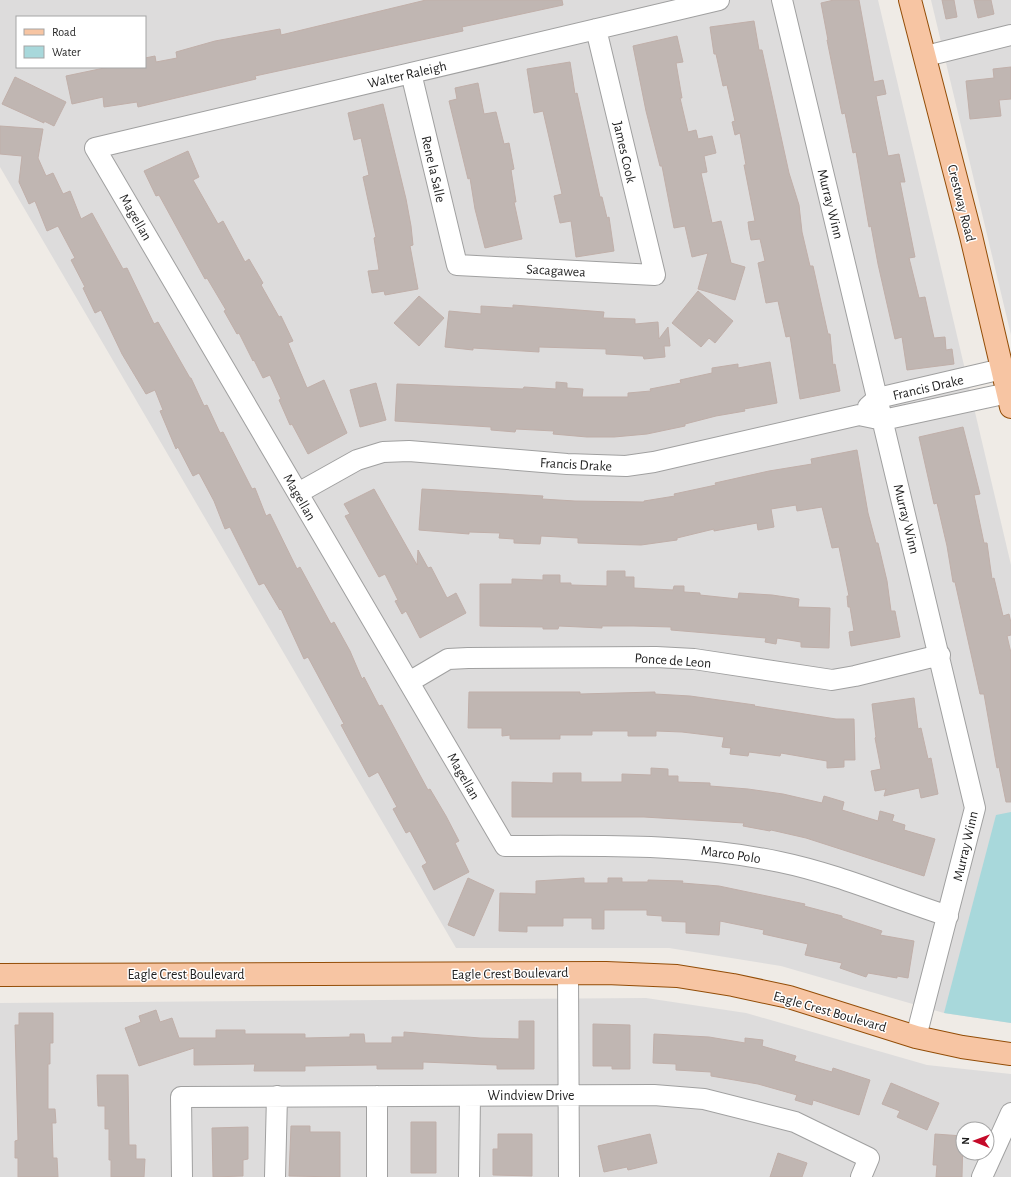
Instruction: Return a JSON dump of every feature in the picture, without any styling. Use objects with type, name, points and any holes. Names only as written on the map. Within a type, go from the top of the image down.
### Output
[{"type":"main road","name":"Crestway Road","points":[[910,0],[926,56],[1009,400]]},
{"type":"main road","name":"Eagle Crest Boulevard","points":[[0,975],[349,975],[568,973],[677,976],[732,984],[789,997],[916,1037],[962,1047],[1011,1054]]},
{"type":"street","name":"Walter Raleigh","points":[[95,148],[719,0]]},
{"type":"street","name":"Murray Winn","points":[[782,0],[976,808],[916,1037]]},
{"type":"street","name":"James Cook","points":[[596,29],[655,275]]},
{"type":"street","points":[[926,56],[1011,35]]},
{"type":"street","name":"Rene la Salle","points":[[411,73],[457,265]]},
{"type":"street","name":"Magellan","points":[[95,148],[505,846]]},
{"type":"street","name":"Sacagawea","points":[[457,265],[655,275]]},
{"type":"street","name":"Francis Drake","points":[[859,415],[878,398],[1002,369]]},
{"type":"street","name":"Francis Drake","points":[[298,493],[357,460],[383,452],[409,451],[567,464],[626,466],[654,462],[859,415],[883,420],[1009,400]]},
{"type":"street","name":"Ponce de Leon","points":[[409,682],[448,659],[656,657],[694,659],[832,680],[855,676],[940,655]]},
{"type":"street","name":"Marco Polo","points":[[505,846],[617,846],[694,849],[738,854],[817,871],[948,916]]},
{"type":"street","points":[[568,973],[569,1177]]},
{"type":"street","name":"Windview Drive","points":[[182,1177],[181,1096],[654,1095],[704,1099],[795,1122],[869,1158],[861,1177]]},
{"type":"street","points":[[275,1177],[277,1096]]},
{"type":"street","points":[[377,1096],[377,1177]]},
{"type":"street","points":[[469,1177],[470,1096]]},
{"type":"street","points":[[982,1177],[1011,1112]]},
{"type":"shaded area","points":[[0,0],[878,0],[1011,565],[1011,1023],[944,1013],[781,966],[669,948],[456,948],[0,167]]},
{"type":"shaded area","points":[[931,0],[1011,0],[1011,335]]},
{"type":"shaded area","points":[[646,998],[746,1013],[927,1065],[1011,1074],[1011,1177],[0,1177],[0,1003]]},
{"type":"water","points":[[1011,812],[1011,1023],[944,1013],[996,815]]},
{"type":"building","points":[[426,0],[562,0],[563,5],[462,27],[463,31],[255,76],[256,79],[138,107],[137,102],[104,107],[103,97],[72,104],[66,76],[104,68],[146,68],[146,58],[155,56],[156,62],[177,58],[176,52],[215,41],[280,29],[281,35]]},
{"type":"building","points":[[834,0],[859,0],[874,82],[883,80],[886,94],[876,96],[888,156],[899,154],[905,182],[900,182],[915,257],[909,258],[919,298],[925,297],[934,338],[945,337],[946,350],[952,349],[954,364],[907,370],[902,337],[895,339],[871,226],[869,227],[856,152],[853,153],[845,113],[842,114],[827,40],[821,3]]},
{"type":"building","points":[[942,0],[954,0],[957,17],[946,19]]},
{"type":"building","points":[[974,0],[991,0],[994,14],[978,18]]},
{"type":"building","points":[[754,21],[759,50],[762,50],[789,173],[799,205],[802,232],[810,266],[813,266],[828,334],[830,334],[833,365],[835,364],[840,391],[800,399],[790,336],[786,337],[778,301],[766,303],[758,263],[765,261],[760,239],[751,240],[749,230],[748,222],[755,221],[744,165],[746,165],[740,133],[735,135],[732,122],[735,121],[727,85],[723,86],[716,54],[714,54],[710,27]]},
{"type":"building","points":[[677,36],[683,62],[676,63],[682,98],[680,98],[688,132],[696,130],[698,139],[712,136],[716,153],[704,156],[707,172],[701,173],[712,223],[721,221],[731,263],[745,267],[735,300],[698,289],[708,253],[692,257],[685,226],[674,228],[662,166],[660,166],[646,111],[633,46]]},
{"type":"building","points":[[570,62],[575,94],[577,93],[600,197],[602,197],[607,218],[609,217],[614,251],[576,257],[571,221],[560,223],[554,196],[562,194],[543,111],[534,113],[527,69]]},
{"type":"building","points":[[1011,67],[1011,99],[999,100],[1001,116],[970,119],[966,81],[994,78],[993,69]]},
{"type":"building","points":[[15,77],[66,102],[54,126],[2,104]]},
{"type":"building","points":[[478,83],[484,114],[496,112],[504,144],[509,143],[514,169],[511,170],[516,202],[514,202],[522,239],[485,248],[475,209],[470,178],[468,179],[449,101],[457,99],[455,88]]},
{"type":"building","points":[[383,104],[406,199],[413,245],[410,246],[418,289],[385,295],[384,291],[372,293],[368,271],[379,270],[374,238],[376,237],[363,177],[369,175],[361,138],[354,140],[348,113]]},
{"type":"building","points":[[0,126],[43,129],[38,158],[46,176],[53,173],[63,194],[70,191],[81,219],[92,213],[123,269],[127,268],[154,324],[158,322],[191,378],[204,406],[207,405],[220,433],[223,432],[252,489],[255,488],[266,516],[270,514],[297,569],[300,567],[331,624],[334,622],[350,651],[362,679],[364,677],[379,706],[382,705],[428,790],[430,789],[446,816],[459,841],[455,843],[469,872],[434,890],[422,866],[427,863],[410,831],[406,833],[393,809],[397,807],[378,772],[369,777],[341,725],[344,724],[308,657],[304,659],[281,609],[280,610],[264,583],[259,585],[230,527],[225,529],[214,501],[199,473],[193,476],[178,447],[176,449],[160,411],[163,410],[155,390],[146,394],[122,354],[101,310],[95,313],[83,288],[85,287],[71,260],[75,258],[58,226],[47,231],[35,201],[29,204],[19,182],[22,156],[0,154]]},
{"type":"building","points":[[188,151],[199,177],[193,180],[218,224],[223,221],[245,262],[249,259],[263,283],[261,285],[279,317],[281,316],[293,341],[288,343],[307,388],[324,380],[347,433],[308,454],[292,424],[290,425],[279,400],[281,399],[270,375],[263,378],[239,333],[237,334],[224,311],[226,310],[207,278],[205,279],[159,195],[156,196],[144,171]]},
{"type":"building","points":[[698,291],[733,321],[715,343],[709,338],[701,347],[672,323]]},
{"type":"building","points":[[419,296],[444,318],[419,346],[394,323]]},
{"type":"building","points":[[513,305],[604,312],[603,318],[635,319],[635,324],[658,322],[659,339],[668,327],[670,346],[664,346],[665,357],[644,359],[643,356],[606,354],[606,349],[539,347],[539,352],[473,348],[473,350],[445,347],[449,311],[481,314],[481,306],[513,308]]},
{"type":"building","points":[[770,362],[777,403],[744,409],[745,411],[716,416],[685,424],[685,426],[647,434],[614,437],[587,437],[553,434],[554,431],[516,429],[515,432],[491,430],[491,427],[395,421],[397,384],[556,389],[556,382],[567,383],[567,388],[583,389],[582,397],[628,397],[628,393],[651,391],[650,389],[681,383],[680,380],[712,373],[712,368],[738,364],[738,368]]},
{"type":"building","points":[[376,383],[386,420],[360,427],[350,390]]},
{"type":"building","points":[[963,427],[980,494],[974,495],[984,543],[987,543],[992,579],[994,578],[1003,616],[1009,614],[1011,623],[1011,635],[1007,636],[1011,653],[1011,802],[1006,802],[999,767],[997,768],[984,694],[980,694],[955,582],[953,582],[947,546],[937,503],[934,504],[919,437]]},
{"type":"building","points":[[857,450],[868,513],[876,543],[878,543],[887,581],[891,611],[895,611],[900,637],[851,646],[849,632],[854,631],[850,607],[848,607],[847,596],[849,596],[839,547],[832,548],[822,507],[797,511],[796,505],[771,509],[774,527],[758,530],[757,523],[714,531],[714,529],[677,538],[677,540],[641,545],[578,543],[578,538],[541,536],[540,544],[514,543],[514,539],[499,538],[500,533],[469,532],[469,534],[419,530],[422,489],[543,496],[542,499],[575,501],[644,502],[675,496],[674,494],[716,485],[715,483],[769,471],[812,464],[811,459]]},
{"type":"building","points":[[374,489],[417,565],[418,550],[428,568],[431,567],[447,598],[456,593],[466,613],[420,638],[406,611],[402,614],[395,601],[398,600],[385,574],[379,577],[345,516],[350,514],[344,504]]},
{"type":"building","points":[[607,571],[625,571],[625,577],[634,577],[634,588],[673,590],[674,586],[684,586],[684,592],[700,593],[700,595],[738,599],[739,593],[772,595],[799,599],[798,607],[830,608],[829,648],[801,647],[801,642],[777,638],[776,644],[765,642],[766,638],[671,630],[671,627],[602,626],[602,628],[559,626],[558,629],[543,629],[543,627],[480,626],[480,584],[512,584],[512,579],[543,580],[543,575],[560,575],[560,583],[571,583],[571,585],[607,586]]},
{"type":"building","points":[[469,692],[580,692],[580,694],[655,692],[655,694],[690,696],[755,705],[754,706],[836,719],[854,719],[855,760],[844,760],[844,767],[827,768],[827,761],[781,753],[780,756],[749,752],[748,756],[730,754],[731,748],[722,747],[724,737],[682,732],[656,731],[656,736],[628,736],[628,731],[592,731],[592,735],[560,735],[560,739],[510,739],[510,735],[502,736],[502,728],[468,728]]},
{"type":"building","points":[[914,698],[918,729],[921,728],[928,759],[931,758],[938,794],[921,798],[919,788],[884,796],[886,789],[875,791],[871,771],[881,769],[875,738],[872,704]]},
{"type":"building","points":[[651,768],[668,769],[668,776],[678,776],[678,782],[710,783],[710,786],[783,794],[822,803],[824,796],[844,802],[842,810],[878,821],[880,811],[894,815],[892,821],[905,825],[904,830],[935,839],[924,876],[806,838],[771,830],[743,826],[744,823],[644,817],[512,817],[512,782],[553,783],[553,773],[581,773],[581,782],[622,782],[622,774],[651,775]]},
{"type":"building","points":[[468,878],[494,890],[474,936],[448,925]]},
{"type":"building","points":[[584,878],[584,883],[608,883],[608,878],[622,878],[622,882],[648,882],[648,880],[683,881],[682,883],[719,886],[805,904],[804,906],[842,916],[842,918],[882,931],[880,935],[914,941],[908,978],[897,976],[897,978],[868,973],[866,977],[840,968],[842,963],[805,955],[808,944],[763,934],[764,930],[720,921],[719,935],[686,933],[686,922],[662,921],[662,916],[647,915],[647,910],[604,910],[604,929],[592,929],[592,918],[563,918],[563,926],[527,926],[527,932],[499,931],[500,893],[536,894],[536,881]]},
{"type":"building","points":[[156,1010],[160,1022],[172,1018],[179,1038],[216,1038],[216,1030],[245,1030],[245,1034],[305,1034],[305,1038],[350,1037],[350,1034],[364,1034],[365,1043],[392,1043],[392,1037],[404,1037],[404,1032],[480,1038],[519,1039],[519,1021],[534,1021],[534,1069],[497,1069],[497,1065],[423,1062],[423,1069],[377,1069],[377,1065],[305,1066],[305,1071],[254,1071],[255,1064],[194,1065],[194,1048],[139,1066],[125,1028],[141,1022],[139,1016]]},
{"type":"building","points":[[19,1013],[53,1013],[53,1043],[50,1043],[50,1064],[48,1064],[48,1109],[55,1109],[56,1123],[52,1123],[53,1158],[57,1158],[58,1177],[18,1177],[18,1158],[15,1158],[15,1141],[18,1140],[15,1025],[19,1025]]},
{"type":"building","points":[[593,1024],[630,1025],[630,1069],[612,1069],[612,1066],[593,1066]]},
{"type":"building","points":[[654,1034],[709,1037],[745,1043],[745,1038],[763,1040],[762,1046],[796,1056],[794,1061],[832,1072],[833,1068],[870,1080],[859,1115],[813,1100],[812,1105],[795,1100],[797,1095],[758,1084],[711,1076],[711,1072],[676,1070],[676,1064],[653,1063]]},
{"type":"building","points":[[97,1075],[128,1075],[129,1145],[136,1145],[136,1159],[145,1159],[144,1177],[111,1177],[111,1160],[109,1160],[109,1129],[105,1129],[105,1106],[98,1106]]},
{"type":"building","points":[[891,1083],[939,1103],[927,1130],[897,1117],[900,1111],[882,1104]]},
{"type":"building","points":[[411,1122],[436,1122],[436,1173],[411,1173]]},
{"type":"building","points":[[291,1126],[310,1126],[310,1132],[340,1132],[340,1177],[289,1176]]},
{"type":"building","points":[[248,1127],[248,1159],[243,1160],[243,1176],[213,1177],[212,1128]]},
{"type":"building","points":[[498,1134],[532,1134],[532,1176],[493,1175],[493,1149],[498,1149]]},
{"type":"building","points":[[650,1134],[657,1163],[628,1170],[627,1167],[604,1172],[598,1146]]},
{"type":"building","points":[[935,1134],[955,1135],[955,1161],[962,1161],[962,1177],[936,1177],[937,1165],[933,1165]]},
{"type":"building","points":[[778,1153],[807,1163],[802,1177],[770,1177]]}]
